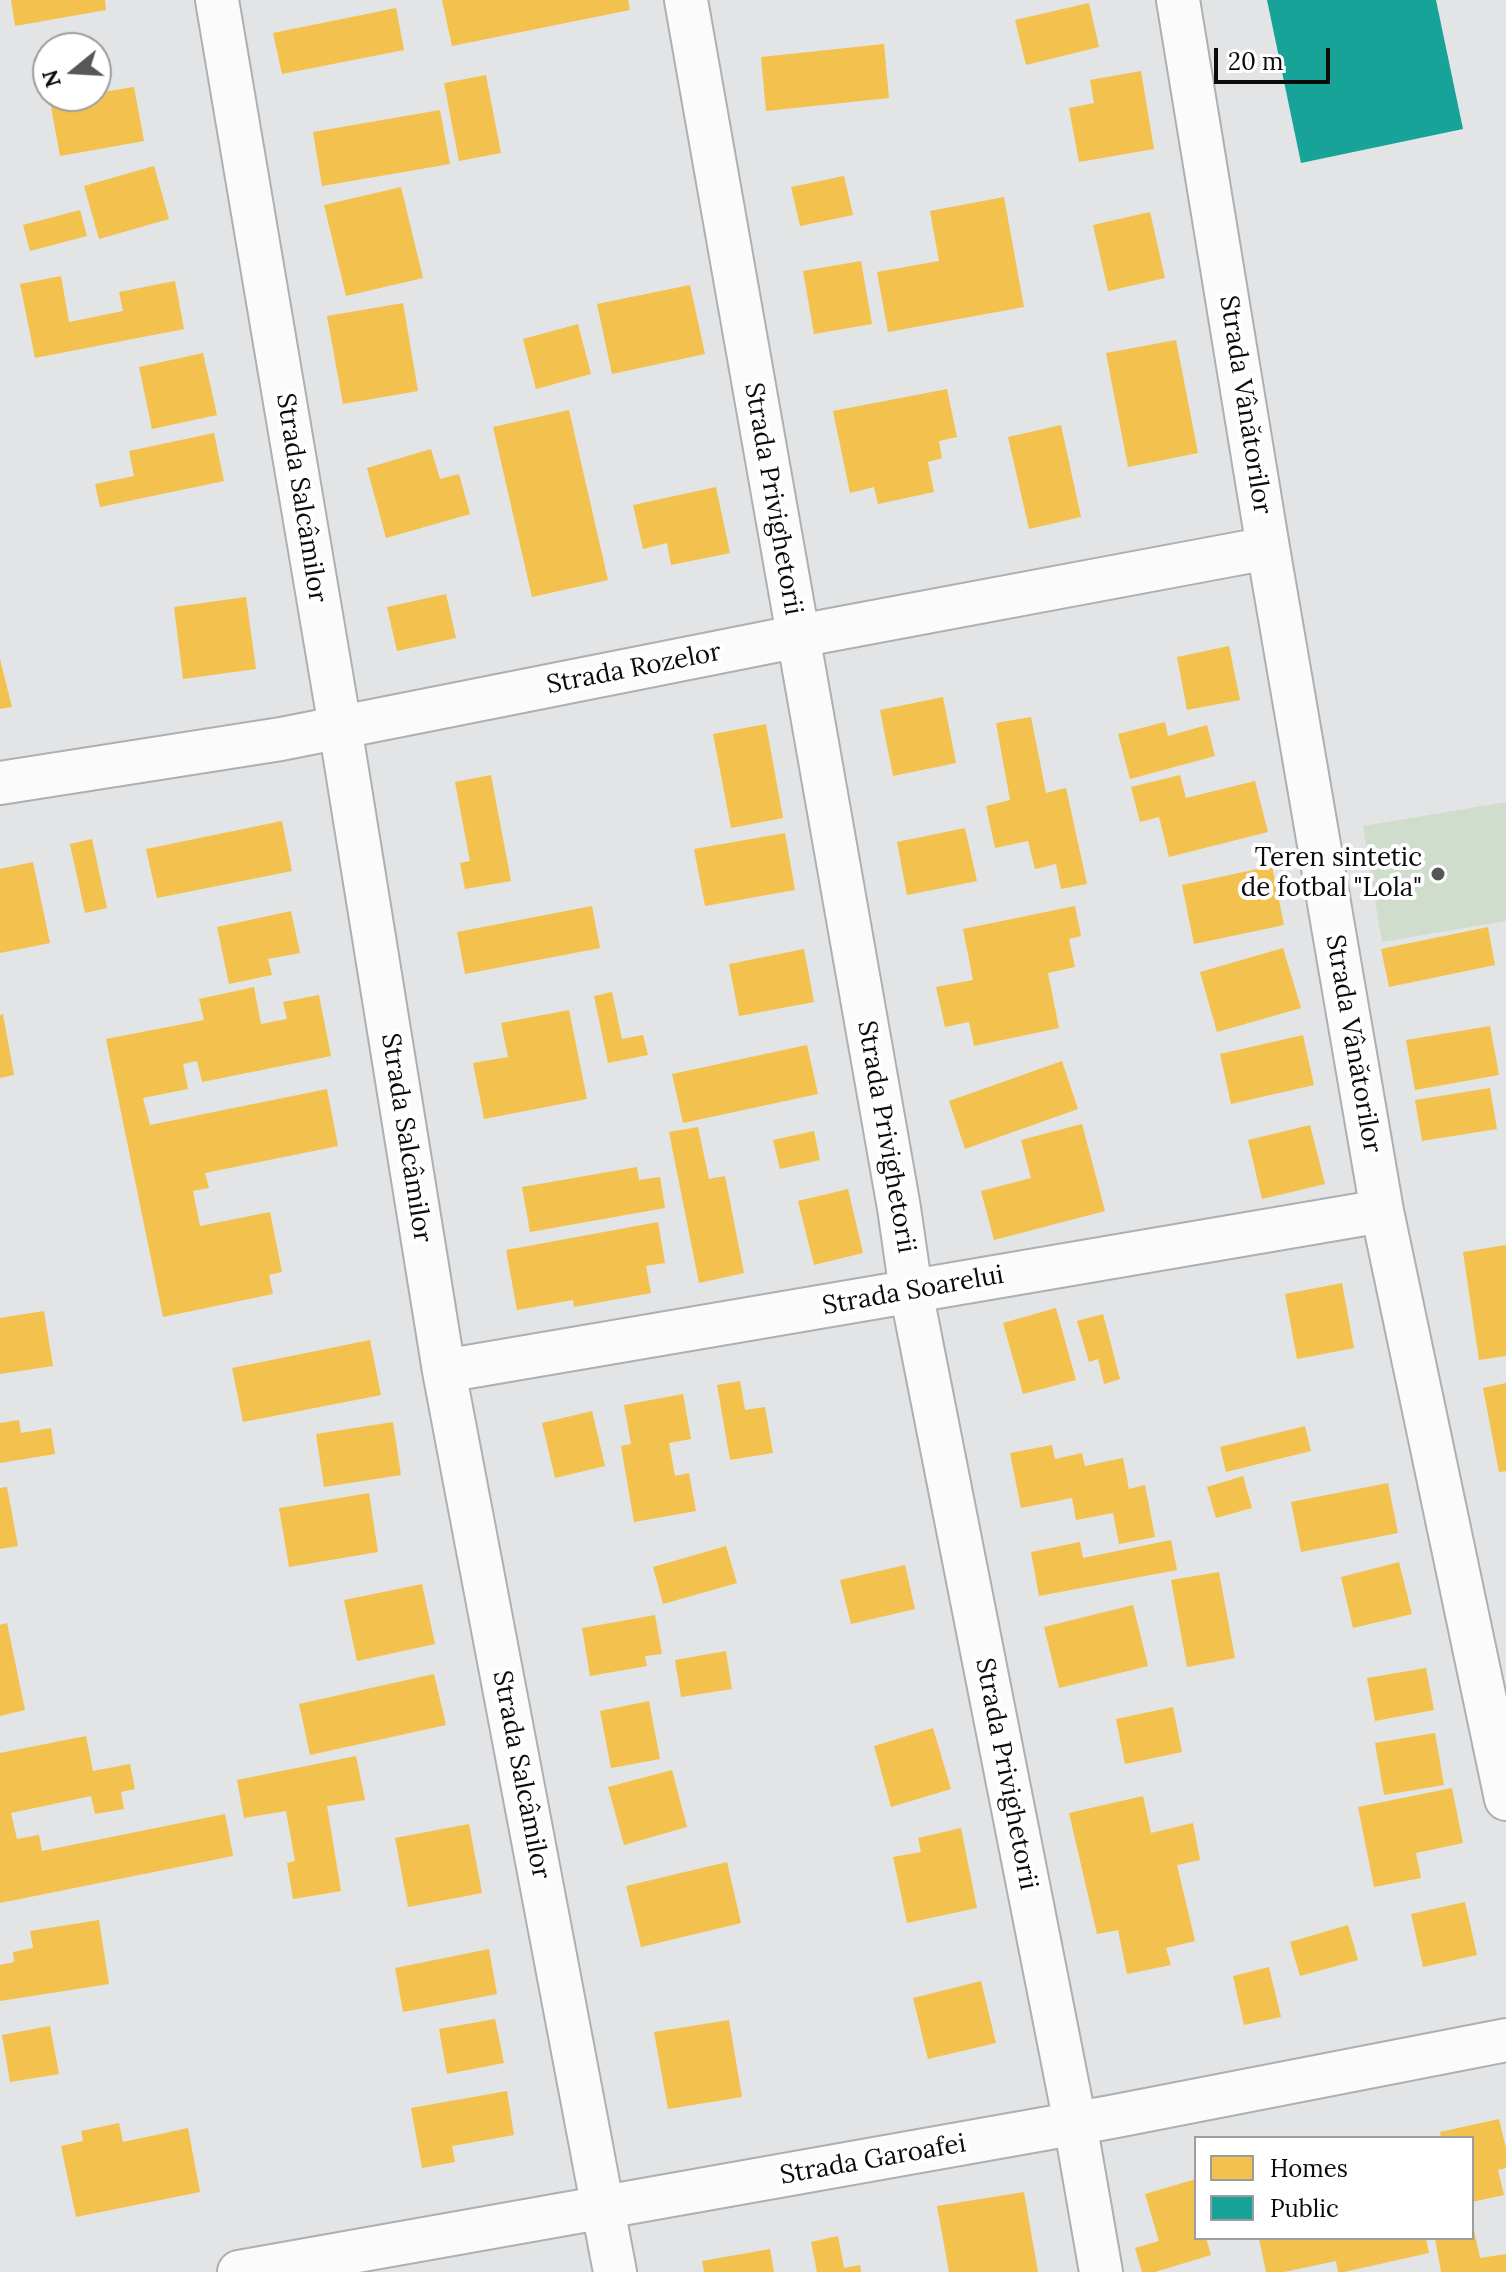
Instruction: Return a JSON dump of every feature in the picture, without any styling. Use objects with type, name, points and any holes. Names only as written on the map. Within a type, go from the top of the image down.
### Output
[{"type":"street","name":"Strada Salcâmilor","points":[[217,0],[340,727],[444,1371],[615,2272]]},
{"type":"street","name":"Strada Privighetorii","points":[[686,0],[897,1193],[911,1291],[1075,2123],[1101,2272]]},
{"type":"street","name":"Strada Vânătorilor","points":[[1178,0],[1382,1211],[1506,1799]]},
{"type":"street","name":"Strada Rozelor","points":[[0,783],[340,727],[798,636],[1268,548]]},
{"type":"street","name":"Strada Soarelui","points":[[444,1371],[1382,1211]]},
{"type":"street","name":"Strada Garoafei","points":[[239,2272],[1075,2123],[1506,2040]]},
{"type":"green space","name":"Teren sintetic de fotbal \"Lola\"","points":[[1506,802],[1506,921],[1382,942],[1363,826]]},
{"type":"building: Homes","points":[[11,0],[105,0],[106,10],[15,26]]},
{"type":"building: Homes","points":[[442,0],[628,0],[630,10],[452,46]]},
{"type":"building: Homes","points":[[1089,3],[1099,47],[1026,65],[1015,20]]},
{"type":"building: Homes","points":[[396,8],[404,50],[282,74],[273,33]]},
{"type":"building: Homes","points":[[884,44],[889,98],[766,111],[761,57]]},
{"type":"building: Homes","points":[[1141,71],[1154,149],[1079,162],[1069,108],[1094,103],[1090,80]]},
{"type":"building: Homes","points":[[486,75],[501,153],[459,161],[444,83]]},
{"type":"building: Homes","points":[[134,87],[144,141],[60,156],[52,112],[112,112],[112,90]]},
{"type":"building: Homes","points":[[440,110],[450,164],[322,186],[313,132]]},
{"type":"building: Homes","points":[[154,166],[169,219],[99,239],[84,186]]},
{"type":"building: Homes","points":[[844,176],[853,215],[800,226],[791,187]]},
{"type":"building: Homes","points":[[401,187],[423,278],[346,296],[324,205]]},
{"type":"building: Homes","points":[[1004,197],[1024,307],[888,332],[877,272],[939,261],[930,211]]},
{"type":"building: Homes","points":[[80,210],[87,236],[30,251],[23,225]]},
{"type":"building: Homes","points":[[1150,212],[1165,278],[1108,291],[1093,225]]},
{"type":"building: Homes","points":[[861,261],[872,324],[814,334],[803,271]]},
{"type":"building: Homes","points":[[61,276],[69,322],[123,311],[119,292],[175,281],[184,329],[35,358],[20,284]]},
{"type":"building: Homes","points":[[690,285],[705,354],[612,374],[597,304]]},
{"type":"building: Homes","points":[[403,303],[418,391],[343,404],[327,316]]},
{"type":"building: Homes","points":[[578,324],[591,374],[536,389],[523,339]]},
{"type":"building: Homes","points":[[1176,340],[1198,453],[1128,467],[1106,353]]},
{"type":"building: Homes","points":[[203,353],[217,415],[152,429],[139,367]]},
{"type":"building: Homes","points":[[947,389],[957,437],[939,441],[942,458],[928,462],[934,492],[878,504],[874,487],[850,493],[833,411]]},
{"type":"building: Homes","points":[[569,410],[608,580],[532,597],[493,427]]},
{"type":"building: Homes","points":[[1061,425],[1081,517],[1029,529],[1008,437]]},
{"type":"building: Homes","points":[[214,433],[224,481],[100,507],[95,484],[134,476],[129,451]]},
{"type":"building: Homes","points":[[431,449],[440,479],[459,474],[470,514],[386,538],[367,468]]},
{"type":"building: Homes","points":[[716,487],[730,553],[671,565],[667,543],[643,549],[633,505]]},
{"type":"building: Homes","points":[[446,594],[456,638],[397,651],[387,607]]},
{"type":"building: Homes","points":[[246,597],[256,669],[183,679],[174,607]]},
{"type":"building: Homes","points":[[1229,646],[1240,700],[1187,710],[1177,657]]},
{"type":"building: Homes","points":[[0,659],[12,707],[0,709]]},
{"type":"building: Homes","points":[[943,697],[956,763],[893,776],[880,710]]},
{"type":"building: Homes","points":[[1031,717],[1046,793],[1066,788],[1087,884],[1061,889],[1056,864],[1035,869],[1028,841],[995,848],[986,806],[1010,800],[996,723]]},
{"type":"building: Homes","points":[[1165,722],[1168,736],[1207,725],[1215,756],[1130,779],[1118,734]]},
{"type":"building: Homes","points":[[766,724],[783,818],[731,828],[713,734]]},
{"type":"building: Homes","points":[[491,775],[511,881],[465,889],[460,863],[470,861],[455,782]]},
{"type":"building: Homes","points":[[1180,775],[1186,798],[1255,781],[1268,832],[1169,857],[1159,817],[1140,822],[1131,787]]},
{"type":"building: Homes","points":[[282,821],[292,871],[157,898],[146,849]]},
{"type":"building: Homes","points":[[965,828],[977,881],[907,895],[897,842]]},
{"type":"building: Homes","points":[[785,833],[795,890],[705,906],[694,849]]},
{"type":"building: Homes","points":[[92,839],[107,908],[85,913],[70,844]]},
{"type":"building: Homes","points":[[33,862],[50,943],[0,953],[0,869]]},
{"type":"building: Homes","points":[[1272,866],[1284,925],[1194,944],[1182,885]]},
{"type":"building: Homes","points":[[592,906],[600,948],[465,974],[457,932]]},
{"type":"building: Homes","points":[[1075,906],[1081,936],[1069,939],[1075,967],[1048,973],[1059,1028],[974,1046],[969,1022],[945,1027],[936,987],[973,980],[963,929]]},
{"type":"building: Homes","points":[[291,911],[300,953],[268,959],[272,975],[229,984],[217,927]]},
{"type":"building: Homes","points":[[1488,927],[1495,965],[1389,987],[1381,949]]},
{"type":"building: Homes","points":[[1283,948],[1301,1008],[1217,1032],[1200,972]]},
{"type":"building: Homes","points":[[804,949],[814,1002],[739,1016],[729,964]]},
{"type":"building: Homes","points":[[254,987],[261,1024],[287,1019],[283,1002],[319,995],[331,1056],[202,1082],[197,1061],[183,1064],[188,1089],[143,1098],[150,1125],[327,1089],[338,1146],[205,1173],[209,1188],[193,1191],[200,1226],[270,1212],[282,1272],[269,1275],[273,1294],[163,1317],[106,1039],[204,1020],[199,999]]},
{"type":"building: Homes","points":[[612,992],[622,1039],[643,1035],[648,1055],[608,1063],[594,996]]},
{"type":"building: Homes","points":[[569,1010],[587,1099],[484,1119],[473,1063],[508,1057],[501,1023]]},
{"type":"building: Homes","points":[[3,1014],[14,1075],[0,1078],[0,1015]]},
{"type":"building: Homes","points":[[1490,1026],[1499,1075],[1415,1090],[1406,1040]]},
{"type":"building: Homes","points":[[1303,1035],[1314,1085],[1231,1104],[1220,1054]]},
{"type":"building: Homes","points":[[807,1045],[818,1094],[683,1123],[672,1074]]},
{"type":"building: Homes","points":[[1062,1061],[1078,1109],[965,1149],[949,1101]]},
{"type":"building: Homes","points":[[1490,1088],[1497,1129],[1422,1141],[1415,1100]]},
{"type":"building: Homes","points":[[1082,1124],[1105,1211],[994,1240],[981,1191],[1031,1178],[1021,1140]]},
{"type":"building: Homes","points":[[1310,1125],[1325,1184],[1262,1199],[1248,1140]]},
{"type":"building: Homes","points":[[698,1127],[709,1179],[725,1176],[744,1273],[699,1283],[669,1132]]},
{"type":"building: Homes","points":[[814,1131],[820,1160],[780,1169],[773,1140]]},
{"type":"building: Homes","points":[[637,1167],[639,1180],[660,1177],[665,1208],[530,1232],[522,1187]]},
{"type":"building: Homes","points":[[848,1189],[863,1253],[814,1265],[798,1201]]},
{"type":"building: Homes","points":[[658,1222],[665,1263],[646,1266],[651,1293],[574,1307],[573,1300],[517,1310],[506,1250]]},
{"type":"building: Homes","points":[[1506,1245],[1506,1356],[1479,1360],[1463,1252]]},
{"type":"building: Homes","points":[[1342,1283],[1354,1348],[1297,1359],[1285,1294]]},
{"type":"building: Homes","points":[[1056,1308],[1076,1380],[1023,1394],[1003,1323]]},
{"type":"building: Homes","points":[[44,1311],[53,1366],[0,1374],[0,1318]]},
{"type":"building: Homes","points":[[1103,1314],[1120,1379],[1104,1384],[1098,1359],[1089,1362],[1077,1321]]},
{"type":"building: Homes","points":[[370,1340],[381,1395],[243,1422],[232,1368]]},
{"type":"building: Homes","points":[[740,1381],[745,1410],[765,1407],[773,1453],[730,1460],[717,1385]]},
{"type":"building: Homes","points":[[1506,1383],[1506,1471],[1499,1472],[1483,1388]]},
{"type":"building: Homes","points":[[683,1394],[691,1439],[669,1443],[675,1476],[689,1473],[696,1511],[634,1522],[621,1446],[631,1444],[624,1405]]},
{"type":"building: Homes","points":[[592,1411],[605,1466],[555,1478],[542,1423]]},
{"type":"building: Homes","points":[[19,1420],[21,1433],[51,1428],[55,1454],[0,1463],[0,1423]]},
{"type":"building: Homes","points":[[393,1422],[401,1475],[324,1487],[316,1434]]},
{"type":"building: Homes","points":[[1305,1426],[1311,1451],[1226,1472],[1220,1447]]},
{"type":"building: Homes","points":[[1052,1445],[1055,1459],[1082,1453],[1085,1466],[1123,1458],[1129,1489],[1145,1485],[1155,1537],[1119,1544],[1113,1513],[1076,1520],[1072,1498],[1021,1508],[1010,1453]]},
{"type":"building: Homes","points":[[1243,1476],[1252,1508],[1216,1518],[1207,1487]]},
{"type":"building: Homes","points":[[1388,1483],[1398,1533],[1301,1552],[1291,1502]]},
{"type":"building: Homes","points":[[7,1487],[18,1546],[0,1549],[0,1488]]},
{"type":"building: Homes","points":[[369,1493],[378,1552],[289,1567],[279,1508]]},
{"type":"building: Homes","points":[[1171,1540],[1177,1570],[1039,1596],[1031,1552],[1080,1542],[1083,1558]]},
{"type":"building: Homes","points":[[726,1546],[737,1583],[663,1604],[653,1567]]},
{"type":"building: Homes","points":[[1399,1562],[1412,1614],[1353,1628],[1341,1577]]},
{"type":"building: Homes","points":[[905,1565],[915,1609],[851,1624],[840,1580]]},
{"type":"building: Homes","points":[[1219,1572],[1235,1658],[1187,1667],[1171,1580]]},
{"type":"building: Homes","points":[[422,1584],[435,1644],[357,1661],[344,1600]]},
{"type":"building: Homes","points":[[1133,1605],[1148,1666],[1059,1688],[1044,1627]]},
{"type":"building: Homes","points":[[655,1615],[662,1654],[645,1656],[647,1666],[590,1676],[582,1628]]},
{"type":"building: Homes","points":[[7,1623],[25,1710],[0,1716],[0,1625]]},
{"type":"building: Homes","points":[[726,1651],[732,1689],[681,1697],[675,1660]]},
{"type":"building: Homes","points":[[1426,1668],[1434,1710],[1375,1721],[1367,1678]]},
{"type":"building: Homes","points":[[434,1674],[446,1725],[310,1755],[299,1704]]},
{"type":"building: Homes","points":[[649,1701],[660,1759],[611,1768],[600,1711]]},
{"type":"building: Homes","points":[[1173,1707],[1182,1752],[1125,1764],[1116,1719]]},
{"type":"building: Homes","points":[[933,1728],[951,1789],[891,1807],[874,1746]]},
{"type":"building: Homes","points":[[1435,1733],[1444,1785],[1384,1795],[1375,1743]]},
{"type":"building: Homes","points":[[86,1736],[93,1771],[130,1764],[135,1789],[121,1792],[124,1809],[95,1814],[91,1796],[11,1813],[17,1839],[39,1835],[42,1851],[225,1814],[233,1856],[0,1903],[0,1753]]},
{"type":"building: Homes","points":[[356,1756],[365,1800],[327,1806],[341,1891],[293,1899],[287,1863],[295,1861],[286,1811],[244,1818],[237,1780]]},
{"type":"building: Homes","points":[[672,1770],[687,1827],[624,1845],[608,1787]]},
{"type":"building: Homes","points":[[1452,1788],[1463,1843],[1416,1853],[1421,1878],[1374,1887],[1358,1807]]},
{"type":"building: Homes","points":[[1143,1796],[1151,1833],[1193,1823],[1200,1860],[1177,1865],[1195,1941],[1166,1948],[1171,1965],[1127,1974],[1118,1930],[1097,1934],[1069,1813]]},
{"type":"building: Homes","points":[[469,1824],[482,1893],[408,1907],[395,1838]]},
{"type":"building: Homes","points":[[961,1828],[977,1908],[907,1923],[893,1857],[921,1852],[918,1838]]},
{"type":"building: Homes","points":[[727,1862],[741,1923],[641,1947],[626,1886]]},
{"type":"building: Homes","points":[[1465,1902],[1477,1955],[1423,1967],[1411,1914]]},
{"type":"building: Homes","points":[[99,1920],[109,1984],[0,2001],[0,1965],[14,1962],[13,1952],[33,1948],[30,1931]]},
{"type":"building: Homes","points":[[1348,1925],[1358,1960],[1300,1976],[1290,1942]]},
{"type":"building: Homes","points":[[489,1949],[497,1994],[403,2012],[395,1968]]},
{"type":"building: Homes","points":[[1269,1967],[1281,2017],[1244,2025],[1233,1976]]},
{"type":"building: Homes","points":[[981,1981],[996,2043],[928,2059],[913,1998]]},
{"type":"building: Homes","points":[[495,2019],[504,2063],[447,2074],[439,2029]]},
{"type":"building: Homes","points":[[729,2020],[742,2097],[668,2109],[654,2032]]},
{"type":"building: Homes","points":[[50,2026],[59,2074],[10,2082],[2,2035]]},
{"type":"building: Homes","points":[[507,2091],[514,2135],[452,2146],[455,2162],[422,2168],[411,2108]]},
{"type":"building: Homes","points":[[1499,2119],[1506,2148],[1506,2168],[1498,2170],[1504,2195],[1474,2202],[1474,2136],[1441,2136],[1440,2132]]},
{"type":"building: Homes","points":[[119,2123],[123,2142],[188,2128],[200,2192],[76,2217],[61,2146],[83,2141],[81,2131]]},
{"type":"building: Homes","points":[[1194,2180],[1194,2240],[1207,2240],[1211,2255],[1155,2272],[1142,2272],[1135,2248],[1159,2241],[1145,2194]]},
{"type":"building: Homes","points":[[1024,2192],[1038,2272],[949,2272],[937,2206]]},
{"type":"building: Homes","points":[[1474,2230],[1480,2258],[1506,2254],[1506,2272],[1441,2272],[1435,2240],[1474,2240]]},
{"type":"building: Homes","points":[[838,2236],[844,2268],[860,2265],[861,2272],[817,2272],[811,2242]]},
{"type":"building: Homes","points":[[1259,2240],[1426,2240],[1429,2253],[1344,2272],[1338,2272],[1336,2261],[1284,2272],[1266,2272]]},
{"type":"building: Homes","points":[[770,2249],[774,2272],[704,2272],[702,2261]]},
{"type":"building: Public","points":[[1267,0],[1436,0],[1463,129],[1301,163]]},
{"type":"place","name":"Teren sintetic de fotbal \"Lola\"","points":[[1438,874]]}]
